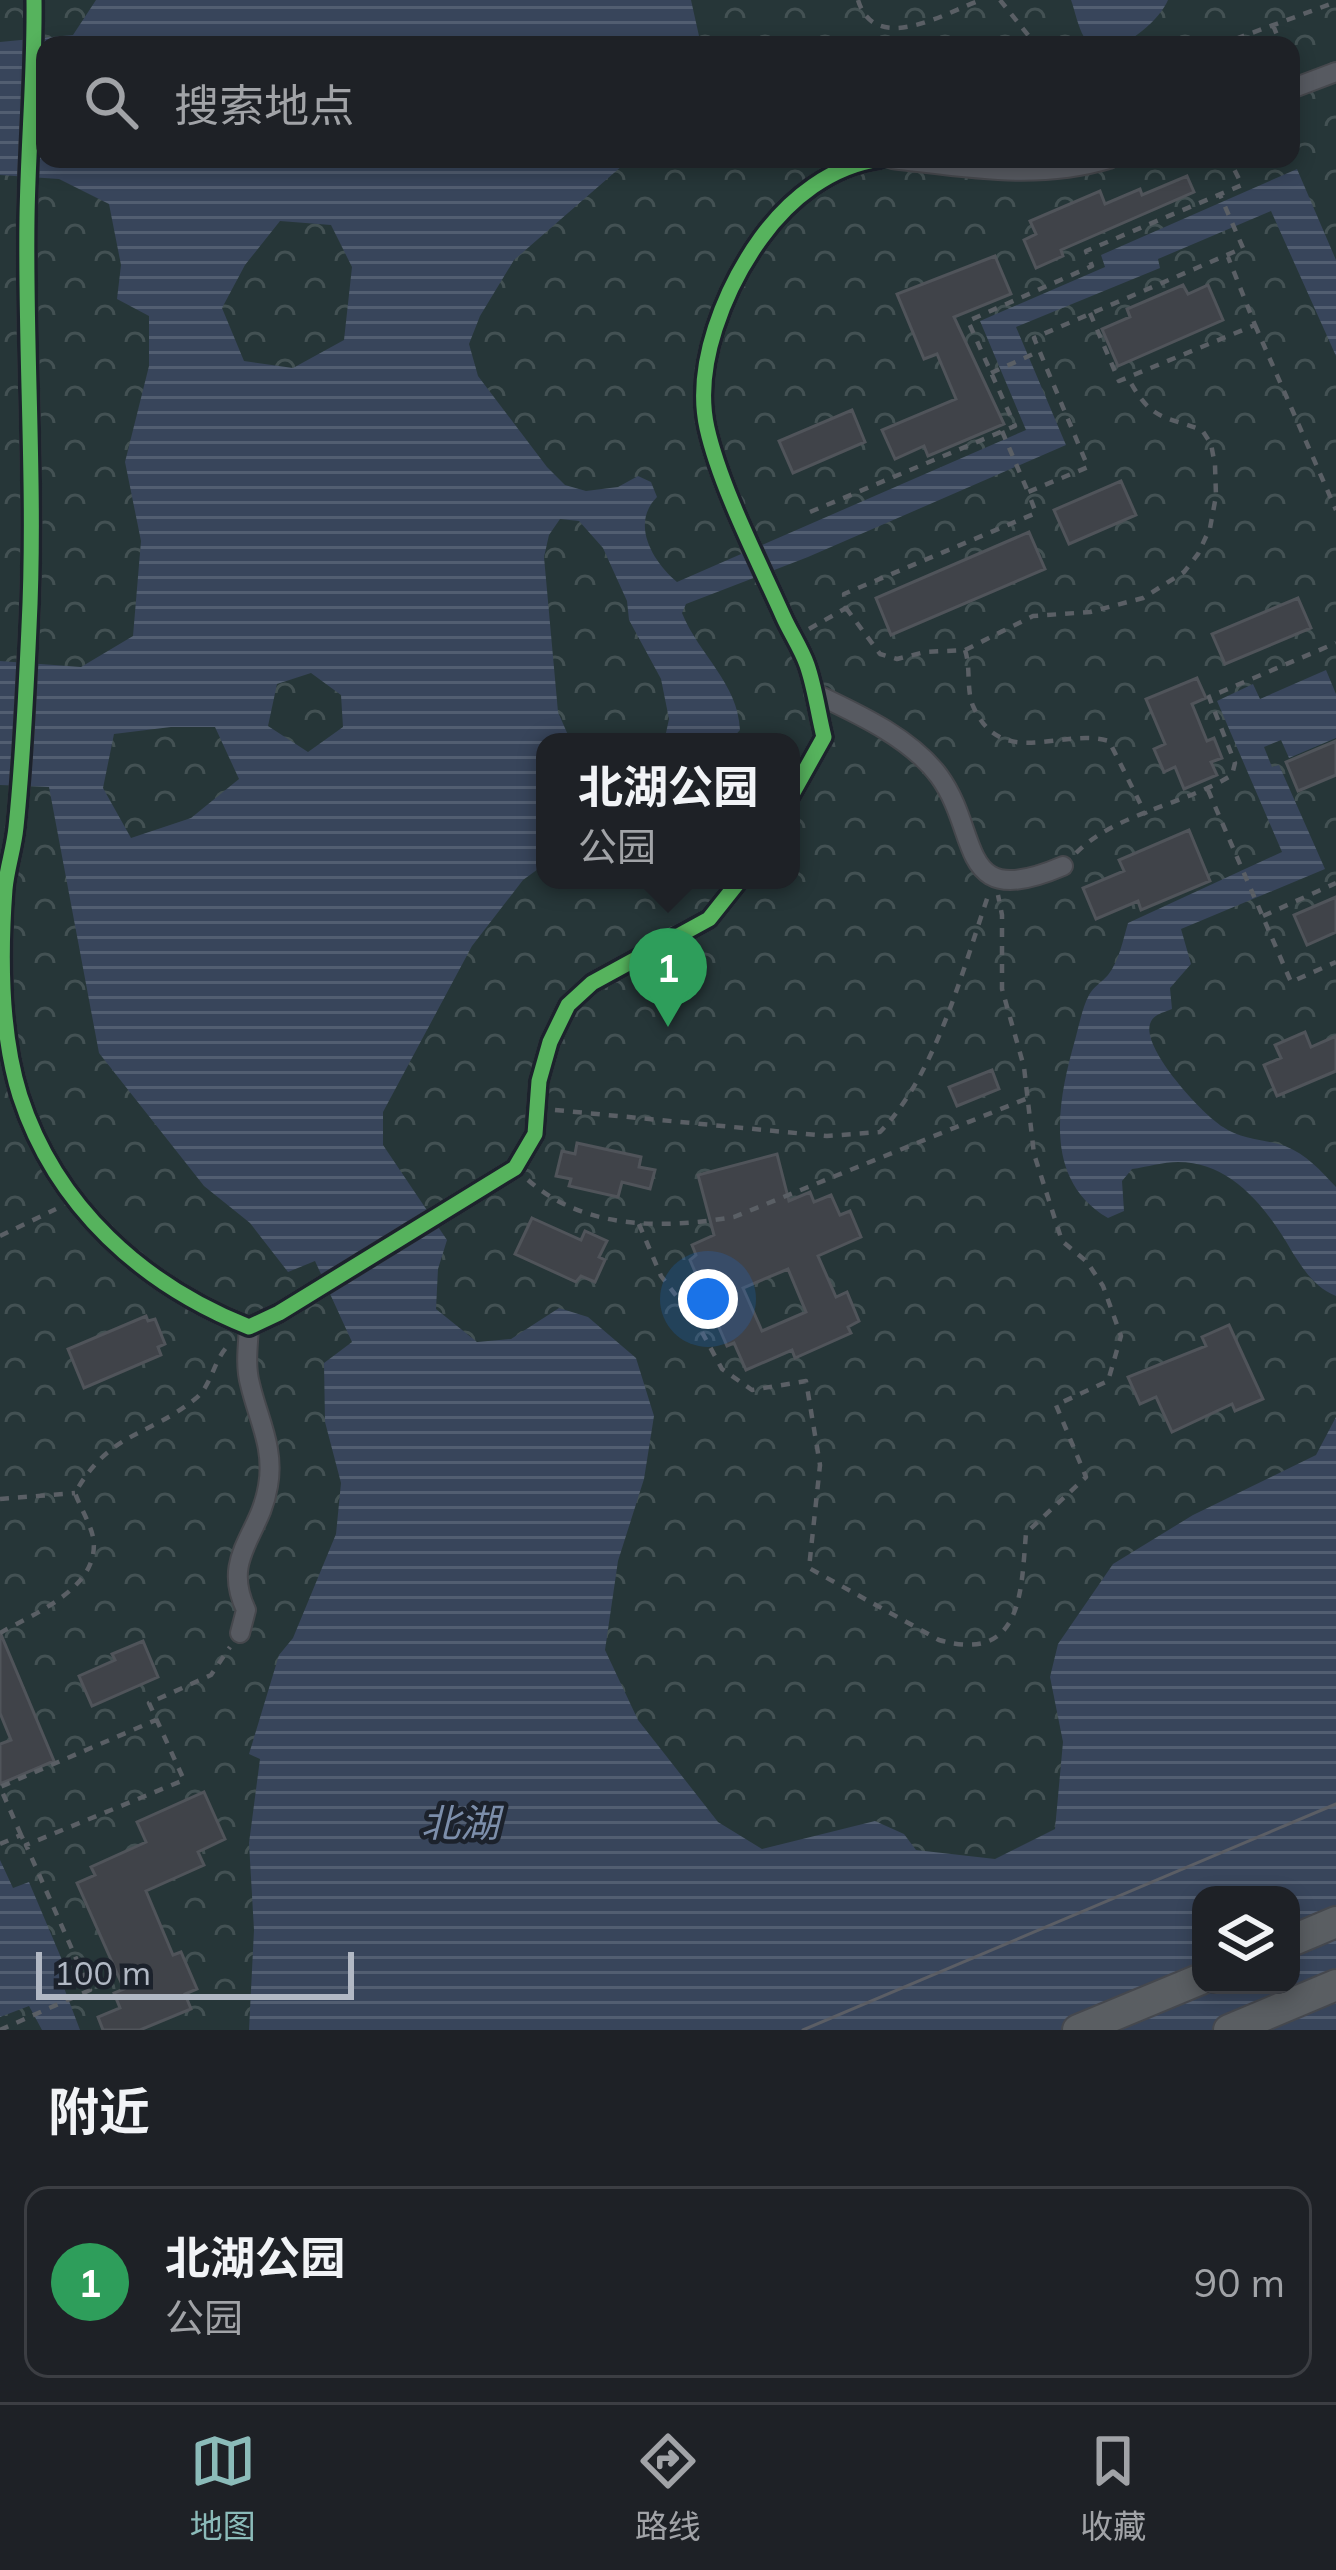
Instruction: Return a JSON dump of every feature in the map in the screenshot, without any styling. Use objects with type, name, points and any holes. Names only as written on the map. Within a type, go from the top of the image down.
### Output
[{"type":"highway","points":[[1300,1937],[1336,1922]]},
{"type":"highway","points":[[1078,2030],[1192,1983]]},
{"type":"highway","points":[[1229,2030],[1336,1985]]},
{"type":"street","points":[[34,6],[27,219],[29,630],[16,830],[4,891],[3,970],[5,1036],[21,1097],[69,1197],[98,1230],[157,1279],[249,1327],[515,1168],[535,1134],[539,1081],[550,1042],[568,1005],[592,983],[709,920],[733,889]]},
{"type":"street","points":[[1300,86],[1336,72]]},
{"type":"street","points":[[800,780],[824,737],[814,693],[707,427],[704,378],[719,320],[744,262],[780,212],[845,168]]},
{"type":"street","points":[[945,168],[1055,168]]},
{"type":"street","points":[[814,693],[858,714],[938,775],[977,863],[994,877],[1027,881],[1063,866]]},
{"type":"street","points":[[0,1108],[21,1097]]},
{"type":"street","points":[[240,1633],[246,1610],[236,1588],[238,1557],[255,1528],[268,1490],[271,1456],[249,1381],[249,1327]]},
{"type":"path","points":[[857,0],[877,26],[896,30],[981,0]]},
{"type":"path","points":[[1000,0],[1029,36]]},
{"type":"path","points":[[1243,36],[1336,2]]},
{"type":"path","points":[[1273,25],[1278,36]]},
{"type":"path","points":[[810,512],[1015,426],[968,321],[1092,266],[1086,251],[1242,185],[1234,168]]},
{"type":"path","points":[[1028,492],[1088,466],[1034,338],[1244,248],[1220,195]]},
{"type":"path","points":[[1227,256],[1336,510]]},
{"type":"path","points":[[1090,313],[1119,381],[1255,326]]},
{"type":"path","points":[[991,373],[1040,351]]},
{"type":"path","points":[[1002,431],[1036,513],[844,594],[846,608],[880,654],[897,659],[965,650],[1033,616],[1090,612],[1143,598],[1169,585],[1198,554],[1210,528],[1216,496],[1211,444],[1202,430],[1166,422],[1148,410],[1128,377]]},
{"type":"path","points":[[793,637],[846,608]]},
{"type":"path","points":[[1063,866],[1092,837],[1208,790],[1232,775],[1235,763],[1209,697],[1336,643]]},
{"type":"path","points":[[965,650],[969,691],[984,723],[1004,740],[1025,745],[1087,735],[1109,741],[1146,815]]},
{"type":"path","points":[[1208,790],[1291,982],[1336,962]]},
{"type":"path","points":[[639,1224],[661,1276],[697,1323],[722,1369],[752,1390],[806,1381],[820,1465],[809,1568],[939,1640],[959,1646],[1002,1632],[1018,1614],[1026,1533],[1086,1477],[1056,1405],[1108,1382],[1121,1336],[1103,1286],[1087,1262],[1062,1241],[1049,1209],[1034,1154],[1029,1097],[1002,989],[1002,915],[994,877]]},
{"type":"path","points":[[537,1108],[826,1136],[880,1132],[912,1088],[951,1005],[994,877]]},
{"type":"path","points":[[1261,912],[1336,883]]},
{"type":"path","points":[[515,1168],[547,1197],[622,1224],[693,1224],[734,1216],[1029,1097]]},
{"type":"path","points":[[0,1236],[49,1215],[69,1197]]},
{"type":"path","points":[[75,1493],[85,1475],[118,1442],[197,1398],[221,1352],[249,1327]]},
{"type":"path","points":[[0,1499],[75,1493]]},
{"type":"path","points":[[0,1633],[55,1601],[86,1576],[93,1558],[92,1535],[75,1493]]},
{"type":"path","points":[[26,1845],[184,1780],[148,1703],[211,1675],[240,1633]]},
{"type":"path","points":[[0,2030],[91,1990],[0,1787],[156,1720]]},
{"type":"path","points":[[0,1844],[21,1834]]},
{"type":"green space","points":[[0,0],[1336,0],[1336,2030],[0,2030]]},
{"type":"water","name":"北湖","points":[[96,0],[691,0],[699,36],[63,36],[73,35]]},
{"type":"water","points":[[1071,0],[1168,0],[1136,36],[1084,36]]},
{"type":"water","name":"北湖","points":[[36,39],[36,168],[620,168],[514,260],[469,344],[478,376],[565,485],[586,491],[618,487],[638,476],[651,482],[657,497],[645,519],[648,542],[677,582],[1026,430],[980,321],[1105,267],[1101,255],[1297,169],[1336,260],[1336,356],[1271,211],[1158,259],[1160,268],[1016,327],[1066,445],[808,557],[686,604],[682,613],[738,713],[737,733],[666,733],[669,719],[661,679],[629,620],[627,601],[603,548],[579,521],[560,519],[549,535],[544,557],[558,712],[567,733],[536,733],[536,871],[523,880],[472,946],[383,1112],[383,1145],[447,1240],[438,1269],[436,1309],[477,1342],[511,1339],[559,1308],[588,1317],[636,1358],[654,1416],[644,1479],[618,1561],[605,1650],[638,1720],[718,1822],[762,1849],[875,1821],[904,1834],[916,1850],[995,1859],[1055,1829],[1063,1742],[1050,1677],[1058,1644],[1113,1564],[1193,1515],[1316,1455],[1336,1417],[1336,2030],[249,2030],[254,1930],[249,1843],[260,1759],[249,1754],[279,1655],[293,1638],[336,1534],[341,1483],[325,1422],[324,1363],[352,1342],[315,1261],[288,1272],[250,1223],[204,1186],[99,1053],[49,787],[0,785],[0,661],[81,667],[133,636],[141,541],[125,462],[149,366],[149,316],[117,299],[121,265],[109,204],[59,179],[0,175],[0,42]],"holes":[[[280,221],[331,225],[352,267],[344,340],[293,368],[244,361],[222,308],[245,265]],[[311,673],[341,695],[343,727],[308,752],[268,726],[277,684]],[[215,727],[239,779],[191,818],[131,838],[103,788],[114,734]]]},
{"type":"water","points":[[1326,670],[1336,694],[1336,738],[1289,758],[1281,740],[1264,747],[1272,767],[1279,765],[1325,869],[1181,929],[1191,964],[1170,988],[1172,1009],[1153,1018],[1150,1035],[1176,1080],[1214,1120],[1238,1134],[1293,1149],[1336,1187],[1336,1296],[1310,1277],[1259,1204],[1231,1179],[1197,1164],[1178,1162],[1132,1169],[1122,1181],[1124,1211],[1108,1218],[1073,1183],[1060,1138],[1063,1089],[1083,1011],[1091,992],[1115,963],[1128,923],[1282,852],[1217,701],[1253,684],[1260,699]]},
{"type":"water","points":[[0,1860],[13,1888],[29,1882],[65,1967],[58,1972],[80,2030],[42,2030],[29,2006],[0,2017]]},
{"type":"building","points":[[1187,176],[1194,192],[1061,250],[1063,256],[1036,268],[1024,240],[1036,234],[1030,221],[1100,191],[1105,204]]},
{"type":"building","points":[[995,256],[1011,294],[954,317],[1004,424],[928,456],[924,446],[895,459],[882,430],[956,399],[937,354],[924,359],[897,294]]},
{"type":"building","points":[[1183,285],[1188,294],[1208,285],[1223,320],[1118,366],[1102,329],[1130,317],[1127,309]]},
{"type":"building","points":[[852,410],[865,442],[793,473],[779,441]]},
{"type":"building","points":[[1121,481],[1136,515],[1069,544],[1054,510]]},
{"type":"building","points":[[1029,532],[1045,569],[891,635],[876,598]]},
{"type":"building","points":[[1298,598],[1311,628],[1225,664],[1212,634]]},
{"type":"building","points":[[1197,678],[1206,698],[1192,704],[1207,741],[1214,738],[1222,758],[1211,762],[1217,775],[1184,789],[1175,767],[1164,772],[1154,749],[1165,744],[1146,699]]},
{"type":"building","points":[[1336,741],[1336,775],[1298,791],[1286,762]]},
{"type":"building","points":[[1189,830],[1210,881],[1141,910],[1138,901],[1096,919],[1083,888],[1124,871],[1119,860]]},
{"type":"building","points":[[1336,897],[1336,932],[1307,945],[1294,915]]},
{"type":"building","points":[[1305,1032],[1311,1047],[1336,1036],[1336,1071],[1277,1096],[1264,1065],[1281,1058],[1275,1045]]},
{"type":"building","points":[[992,1070],[999,1089],[957,1106],[949,1087]]},
{"type":"building","points":[[577,1143],[641,1157],[639,1167],[655,1170],[650,1189],[622,1182],[618,1197],[569,1186],[571,1179],[556,1176],[562,1151],[575,1154]]},
{"type":"building","points":[[777,1154],[789,1201],[810,1192],[814,1202],[831,1195],[840,1215],[850,1211],[861,1237],[818,1256],[836,1297],[847,1292],[859,1321],[848,1327],[851,1333],[795,1358],[792,1350],[746,1370],[734,1343],[727,1346],[690,1260],[696,1255],[692,1245],[714,1235],[698,1175]],"holes":[[[788,1269],[806,1312],[762,1331],[743,1288]]]},
{"type":"building","points":[[532,1218],[581,1240],[585,1231],[607,1241],[595,1282],[581,1276],[576,1282],[515,1254]]},
{"type":"building","points":[[146,1316],[148,1321],[155,1319],[165,1344],[158,1347],[161,1355],[84,1388],[68,1349]]},
{"type":"building","points":[[1229,1325],[1263,1399],[1235,1411],[1232,1404],[1172,1432],[1156,1397],[1140,1404],[1128,1377],[1206,1346],[1202,1337]]},
{"type":"building","points":[[0,1632],[54,1761],[0,1784],[0,1744],[11,1740],[0,1713]]},
{"type":"building","points":[[143,1641],[158,1677],[92,1706],[79,1676]]},
{"type":"building","points":[[204,1792],[225,1839],[198,1852],[204,1865],[146,1891],[173,1955],[181,1952],[197,1989],[185,1994],[191,2009],[140,2030],[103,2030],[98,2017],[120,2008],[114,1993],[124,1989],[77,1883],[95,1875],[91,1867],[146,1842],[137,1822]]},
{"type":"tram line","points":[[803,2030],[1336,1804]]},
{"type":"cycle path","points":[[34,0],[27,218],[31,576],[21,777],[5,889],[3,994],[20,1096],[36,1136],[80,1207],[139,1265],[210,1310],[249,1327],[279,1313],[515,1168],[535,1134],[539,1081],[550,1042],[568,1005],[592,983],[709,919],[733,889]]},
{"type":"cycle path","points":[[800,780],[824,737],[814,692],[807,665],[721,474],[707,428],[704,379],[724,303],[748,258],[772,223],[798,197],[848,168]]},
{"type":"place","name":"北湖公园","points":[[668,1027]]}]
